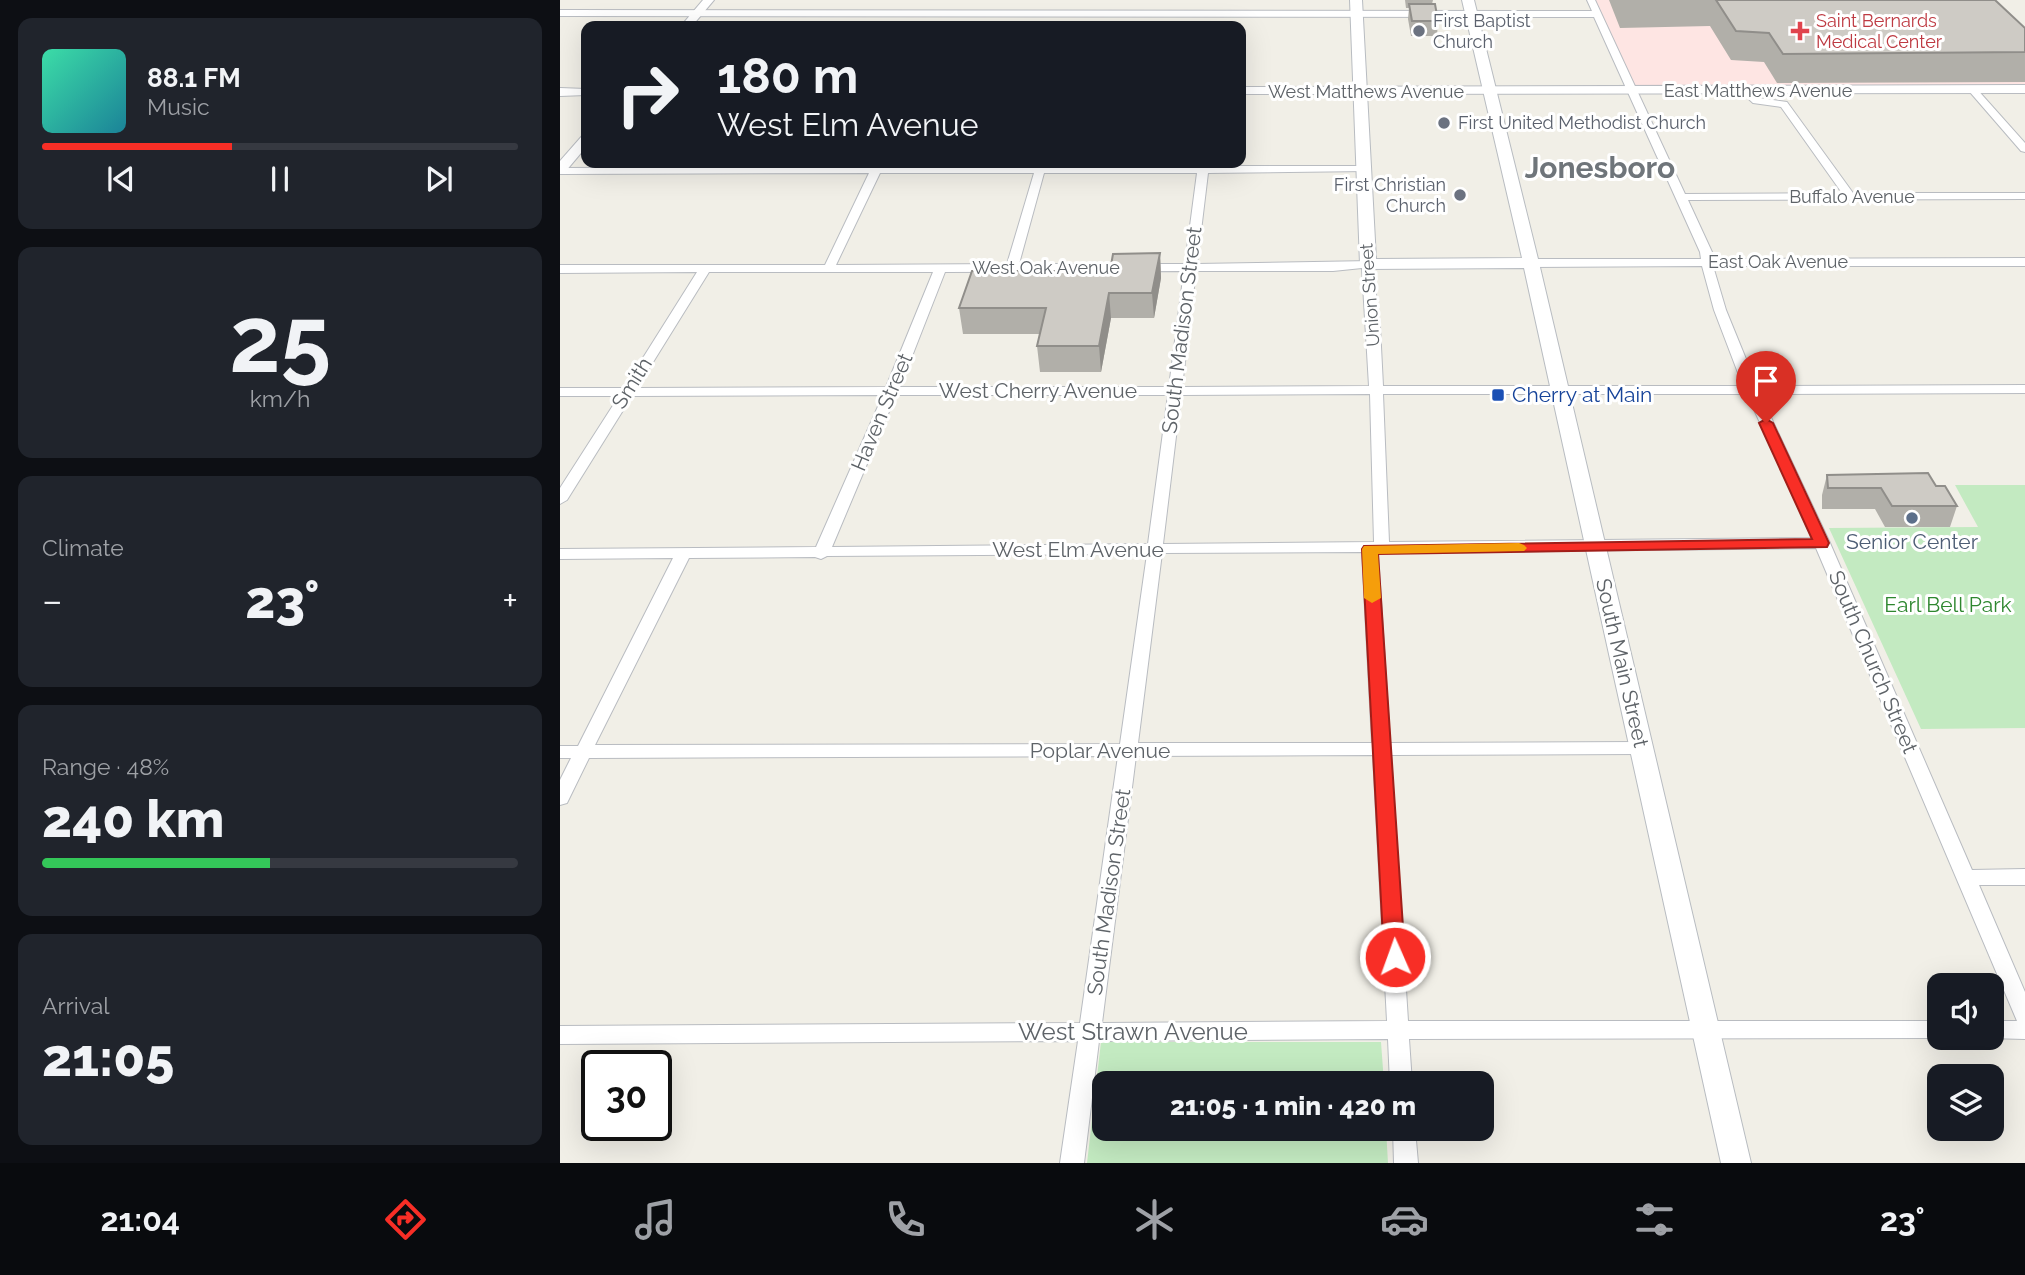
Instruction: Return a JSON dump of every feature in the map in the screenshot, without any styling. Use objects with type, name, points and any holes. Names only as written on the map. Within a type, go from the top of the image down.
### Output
[{"type":"main road","name":"Union Street","points":[[1356,6],[1368,264]]},
{"type":"main road","name":"South Main Street","points":[[1470,7],[1736,1163]]},
{"type":"main road","name":"West Oak Avenue","points":[[1368,264],[1531,263]]},
{"type":"street","points":[[690,21],[709,0]]},
{"type":"street","points":[[1225,21],[1230,0]]},
{"type":"street","name":"South Church Street","points":[[1591,0],[1706,252],[1720,310],[1751,388],[1822,543],[2025,1016]]},
{"type":"street","points":[[560,13],[1227,13],[1356,6],[1470,7],[1597,14]]},
{"type":"street","points":[[1972,89],[2025,149]]},
{"type":"street","name":"East Matthews Avenue","points":[[1491,92],[2025,89]]},
{"type":"street","name":"West Matthews Avenue","points":[[1246,91],[1491,92]]},
{"type":"street","points":[[1745,91],[1756,101],[1784,104],[1850,197]]},
{"type":"street","points":[[560,92],[581,92]]},
{"type":"street","points":[[560,170],[581,145]]},
{"type":"street","points":[[1246,167],[1363,169]]},
{"type":"street","points":[[560,170],[773,168]]},
{"type":"street","points":[[829,268],[879,168]]},
{"type":"street","points":[[1012,268],[1040,168]]},
{"type":"street","name":"South Madison Street","points":[[1072,1163],[1204,168]]},
{"type":"street","name":"Buffalo Avenue","points":[[1680,197],[2025,196]]},
{"type":"street","name":"East Oak Avenue","points":[[1531,263],[2025,262]]},
{"type":"street","name":"West Oak Avenue","points":[[560,269],[1368,264]]},
{"type":"street","name":"Union Street","points":[[1368,264],[1375,390],[1381,750],[1392,889],[1400,1071]]},
{"type":"street","name":"Smith","points":[[560,500],[625,392],[705,268]]},
{"type":"street","name":"Haven Street","points":[[821,554],[874,426],[893,391],[940,268]]},
{"type":"street","name":"West Cherry Avenue","points":[[560,392],[2025,389]]},
{"type":"street","name":"West Elm Avenue","points":[[560,554],[1555,548],[1595,545],[1822,543]]},
{"type":"street","points":[[560,798],[683,554]]},
{"type":"street","name":"Poplar Avenue","points":[[560,752],[1640,748]]},
{"type":"street","points":[[1966,878],[2025,877]]},
{"type":"street","name":"West Strawn Avenue","points":[[560,1035],[1705,1028],[1927,1030]]},
{"type":"street","points":[[2004,1030],[2025,1030]]},
{"type":"street","points":[[1405,1141],[1406,1163]]},
{"type":"shaded area","name":"Saint Bernards Medical Center","points":[[1591,0],[1965,0],[2025,63],[2025,88],[1633,91]]},
{"type":"green space","name":"Earl Bell Park","points":[[1955,485],[2025,485],[2025,728],[1921,729],[1829,528],[1978,527]]},
{"type":"green space","points":[[1101,1042],[1381,1042],[1383,1071],[1098,1071]]},
{"type":"green space","points":[[1092,1120],[1092,1141],[1387,1141],[1388,1163],[1087,1163]]},
{"type":"building","points":[[1716,0],[1995,0],[2025,28],[2025,52],[1783,54],[1769,33],[1736,31]]},
{"type":"building","points":[[1409,4],[1435,4],[1438,21],[1412,21]]},
{"type":"building","points":[[1160,253],[1152,293],[1109,293],[1099,346],[1037,346],[1046,308],[959,308],[972,271],[1110,271],[1113,254]]},
{"type":"building","points":[[1928,473],[1936,486],[1945,486],[1957,506],[1892,506],[1881,488],[1828,488],[1827,475]]},
{"type":"slow traffic","points":[[1372,598],[1370,549],[1519,548]]},
{"type":"place","name":"First Baptist Church","points":[[1419,31]]},
{"type":"place","name":"Saint Bernards Medical Center","points":[[1800,31]]},
{"type":"place","name":"First United Methodist Church","points":[[1444,123]]},
{"type":"place","name":"First Christian Church","points":[[1460,195]]},
{"type":"place","name":"Cherry at Main","points":[[1498,395]]},
{"type":"place","name":"Senior Center","points":[[1912,518]]},
{"type":"district","name":"Jonesboro","points":[[1600,168]]},
{"type":"route","points":[[1395,957],[1370,549],[1822,543],[1766,423]]}]
